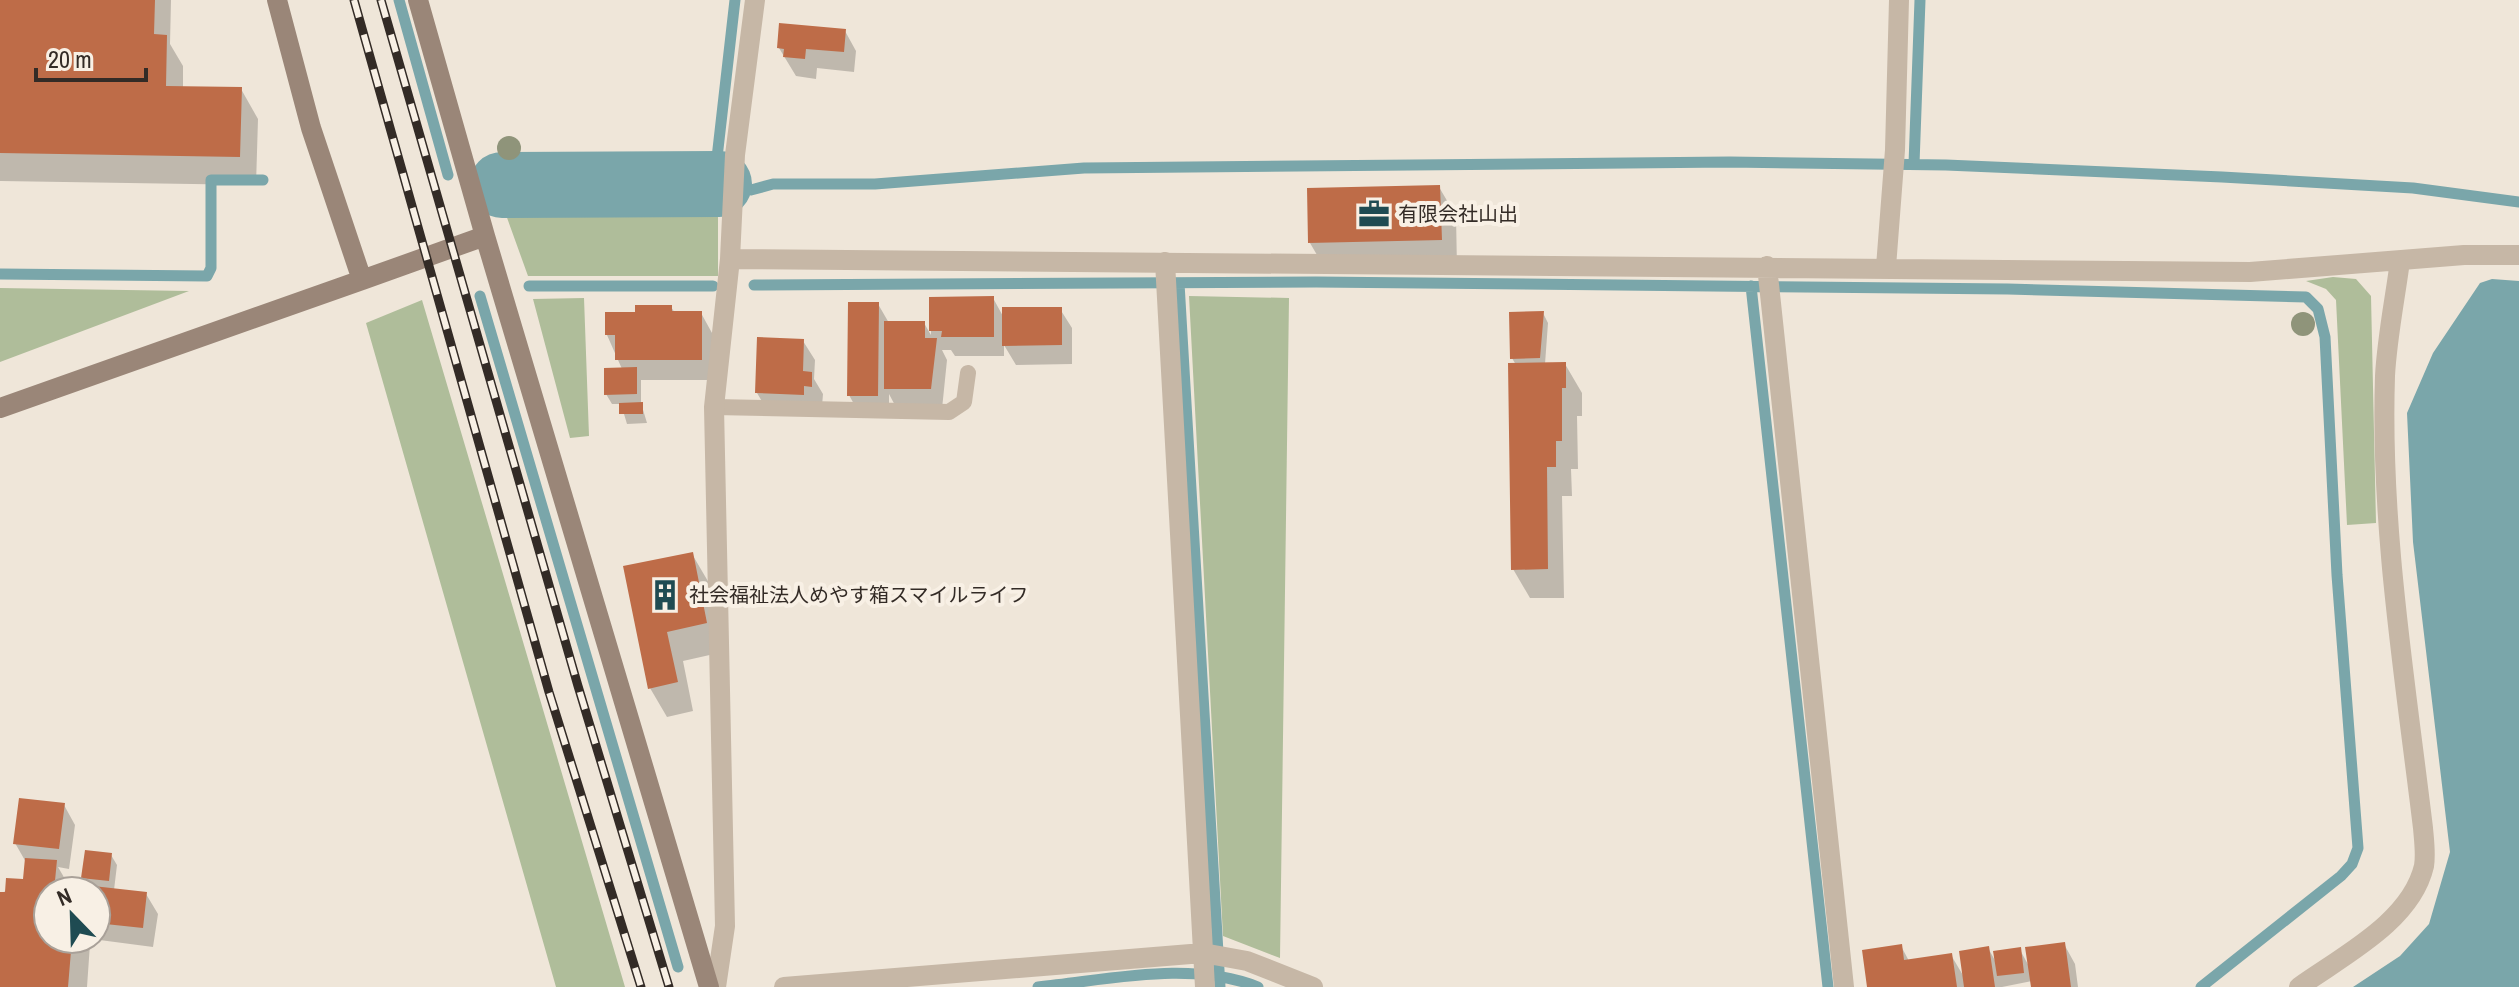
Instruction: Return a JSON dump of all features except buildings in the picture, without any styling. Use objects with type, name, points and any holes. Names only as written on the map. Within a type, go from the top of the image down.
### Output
[{"type":"street","points":[[277,0],[311,128],[362,280]]},
{"type":"street","points":[[418,0],[485,236],[709,987]]},
{"type":"street","points":[[716,987],[725,926],[714,407],[730,259],[735,155],[755,0]]},
{"type":"street","points":[[1886,267],[1895,150],[1899,0]]},
{"type":"street","points":[[0,408],[485,236]]},
{"type":"street","points":[[730,259],[1165,266],[1886,267],[2250,272],[2517,255]]},
{"type":"street","points":[[2299,987],[2376,933],[2414,890],[2424,865],[2423,828],[2393,581],[2385,460],[2385,374],[2400,261]]},
{"type":"street","points":[[1165,266],[1208,965]]},
{"type":"street","points":[[1767,268],[1844,987]]},
{"type":"street","points":[[784,987],[1208,965],[1313,987]]},
{"type":"lane","points":[[714,407],[949,412],[964,402],[968,373]]},
{"type":"green space","points":[[718,200],[718,276],[528,276],[501,201]]},
{"type":"green space","points":[[2333,277],[2356,279],[2371,296],[2376,523],[2347,525],[2336,300],[2326,289],[2306,281]]},
{"type":"green space","points":[[0,288],[189,291],[0,362]]},
{"type":"green space","points":[[1189,296],[1289,298],[1280,958],[1223,936]]},
{"type":"green space","points":[[584,298],[589,436],[570,438],[533,299]]},
{"type":"green space","points":[[422,300],[625,987],[556,987],[366,323]]},
{"type":"water","points":[[2492,279],[2519,281],[2519,987],[2353,987],[2400,956],[2429,924],[2450,852],[2413,542],[2407,413],[2433,353],[2480,283]]},
{"type":"waterway","points":[[399,0],[448,175]]},
{"type":"waterway","points":[[714,184],[735,0]]},
{"type":"waterway","points":[[1914,164],[1920,0]]},
{"type":"waterway","points":[[751,190],[773,184],[875,184],[1084,168],[1730,162],[1946,165],[2222,177],[2413,188],[2519,202]]},
{"type":"waterway","points":[[0,274],[207,276],[211,268],[211,180],[263,180]]},
{"type":"waterway","points":[[502,185],[719,184]]},
{"type":"waterway","points":[[754,285],[1316,282],[2008,289],[2306,297],[2318,309],[2325,337],[2337,575],[2358,848],[2352,864],[2341,876],[2201,987]]},
{"type":"waterway","points":[[1179,283],[1220,987]]},
{"type":"waterway","points":[[529,286],[713,286]]},
{"type":"waterway","points":[[1751,286],[1828,987]]},
{"type":"waterway","points":[[480,296],[678,967]]},
{"type":"waterway","points":[[1038,987],[1177,973],[1232,979],[1258,987]]},
{"type":"railway","points":[[354,0],[549,692],[641,987]]},
{"type":"railway","points":[[381,0],[578,686],[669,987]]},
{"type":"place","name":"有限会社山出","points":[[1374,214]]},
{"type":"place","name":"社会福祉法人めやす箱スマイルライフ","points":[[665,595]]}]
